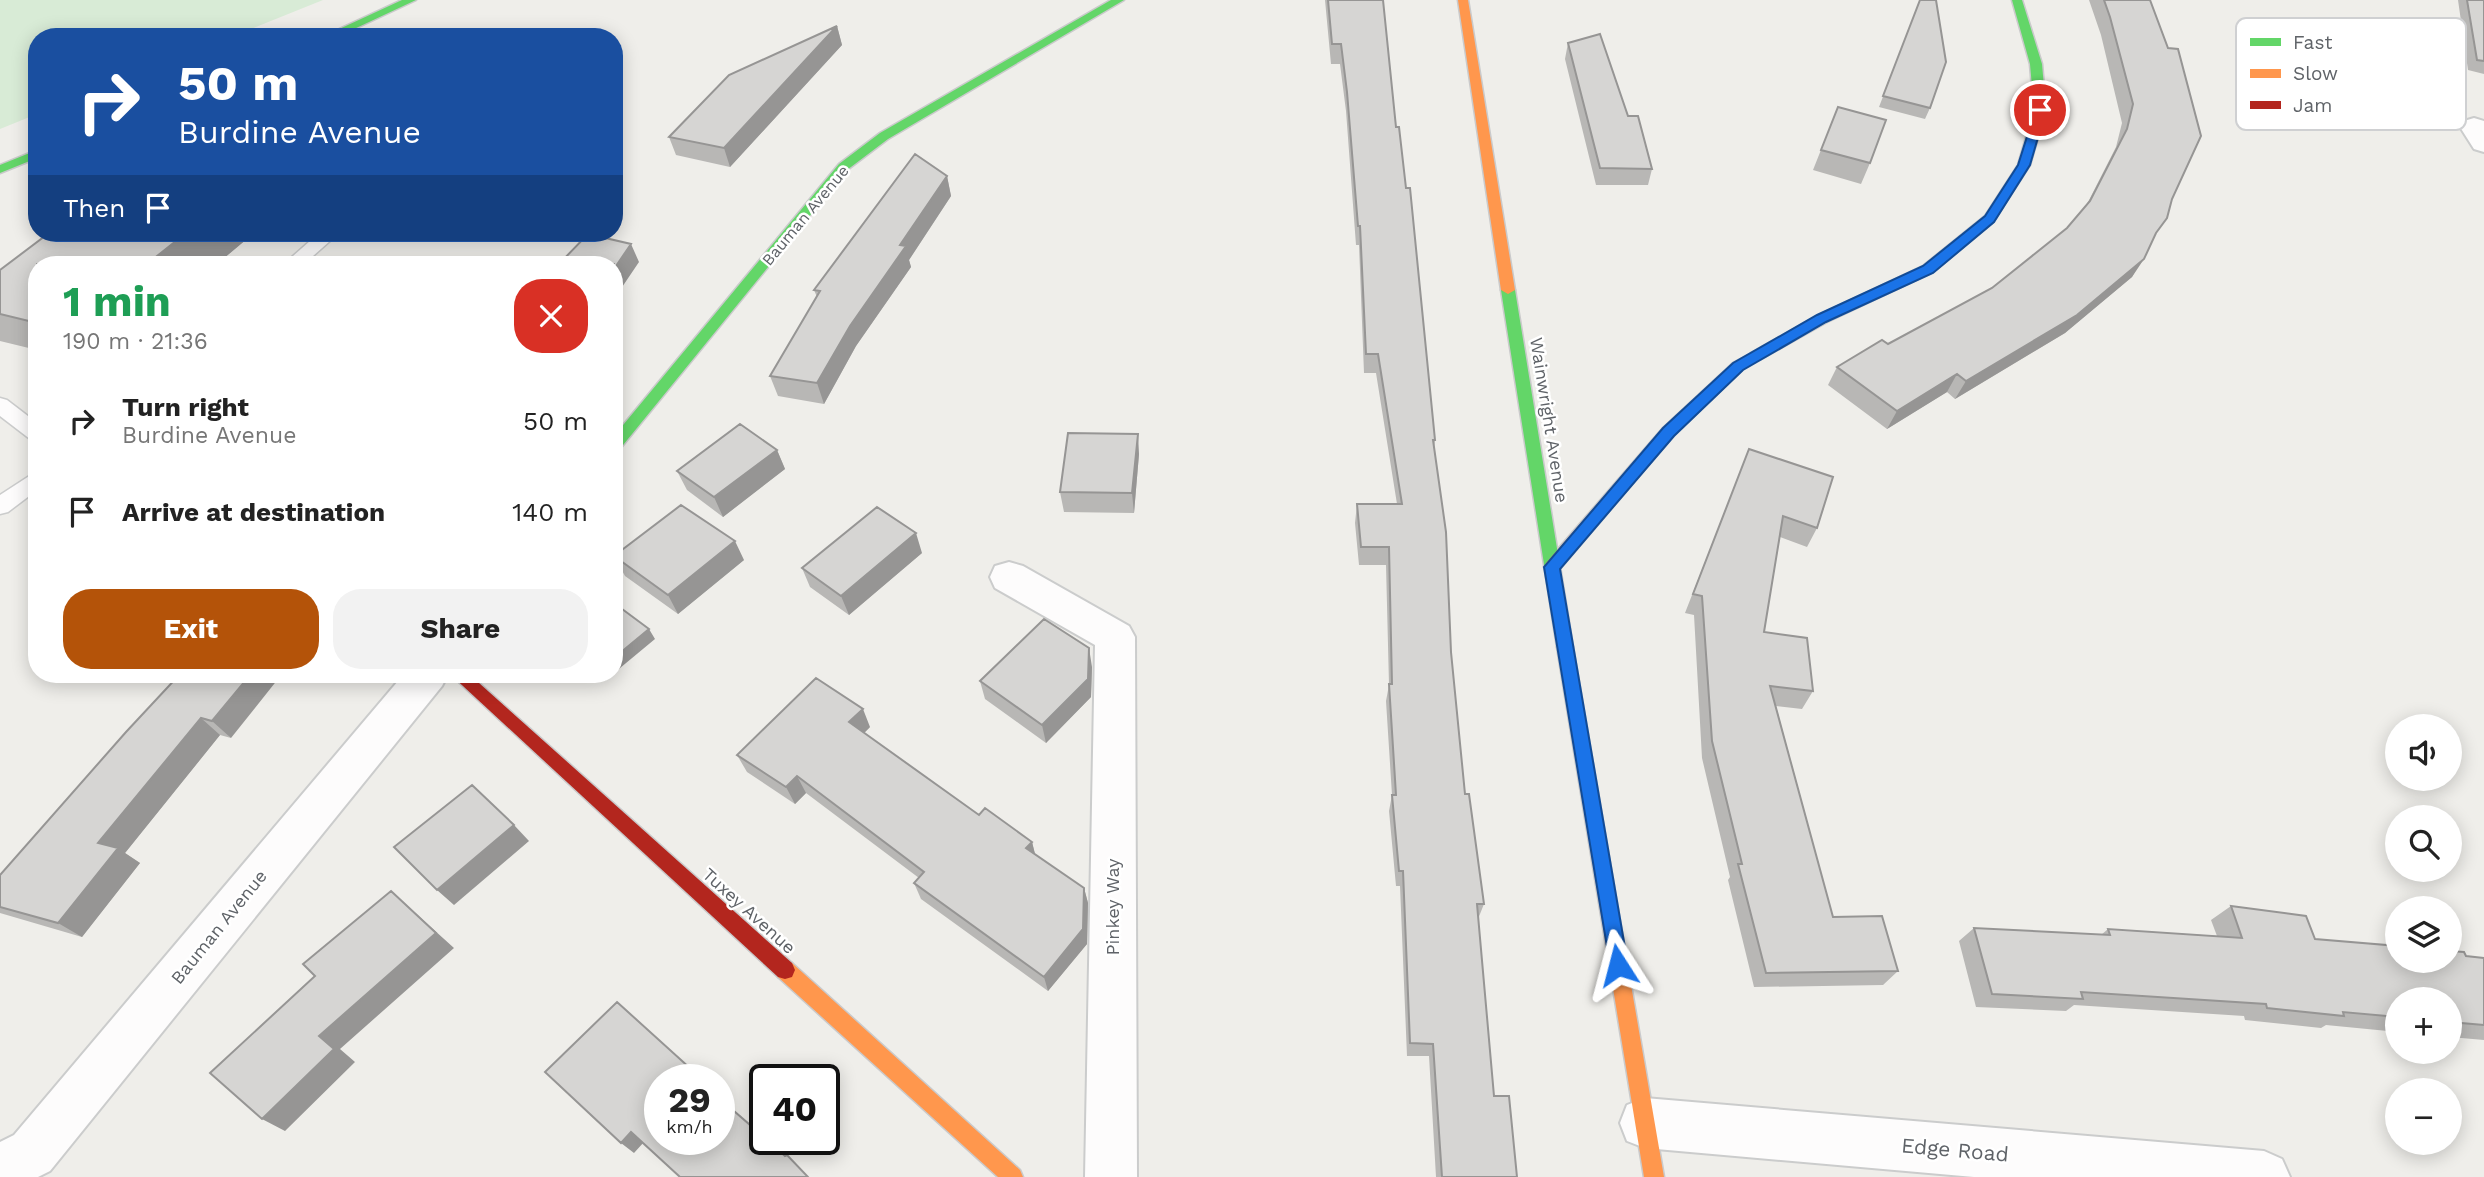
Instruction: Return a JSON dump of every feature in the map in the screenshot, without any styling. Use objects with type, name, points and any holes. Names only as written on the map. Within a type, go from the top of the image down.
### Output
[{"type":"main road","points":[[347,28],[411,0]]},
{"type":"main road","name":"Bauman Avenue","points":[[623,435],[843,167],[884,136],[1119,0]]},
{"type":"main road","name":"Wainwright Avenue","points":[[1463,0],[1552,567],[1654,1177]]},
{"type":"main road","points":[[1552,567],[1668,432],[1738,366],[1822,319],[1928,270],[1989,219],[2024,165],[2040,110],[2036,64],[2017,0]]},
{"type":"main road","points":[[0,169],[28,158]]},
{"type":"main road","name":"Tuxey Avenue","points":[[468,683],[1013,1177]]},
{"type":"street","name":"Pinkey Way","points":[[1009,577],[1115,637],[1111,1177]]},
{"type":"street","name":"Bauman Avenue","points":[[0,1169],[32,1153],[421,683]]},
{"type":"street","name":"Edge Road","points":[[1645,1124],[2264,1177]]},
{"type":"lane","points":[[303,256],[319,242]]},
{"type":"lane","points":[[0,405],[28,428]]},
{"type":"lane","points":[[0,506],[28,486]]},
{"type":"green space","points":[[0,0],[323,0],[253,28],[28,28],[28,118],[0,129]]},
{"type":"building","points":[[1328,0],[1383,0],[1396,127],[1399,127],[1406,188],[1410,188],[1433,440],[1446,532],[1451,652],[1465,794],[1469,794],[1484,904],[1477,904],[1494,1096],[1509,1096],[1517,1177],[1442,1177],[1433,1044],[1410,1043],[1403,871],[1399,871],[1392,795],[1396,795],[1389,684],[1392,684],[1389,547],[1361,547],[1357,504],[1402,504],[1378,354],[1366,354],[1360,226],[1347,92],[1341,44],[1332,44]]},
{"type":"building","points":[[1920,0],[1936,0],[1946,62],[1930,108],[1883,96]]},
{"type":"building","points":[[2104,0],[2150,0],[2168,48],[2178,49],[2201,136],[2172,199],[2167,218],[2156,233],[2144,259],[2077,315],[1966,381],[1957,374],[1897,411],[1837,367],[1882,340],[1888,344],[1992,288],[2067,228],[2090,201],[2127,129],[2133,104]]},
{"type":"building","points":[[2467,0],[2484,0],[2484,61],[2477,60]]},
{"type":"building","points":[[837,26],[724,148],[669,137],[729,75]]},
{"type":"building","points":[[1600,34],[1628,116],[1638,116],[1652,169],[1600,168],[1568,43]]},
{"type":"building","points":[[1838,107],[1886,120],[1870,163],[1821,150]]},
{"type":"building","points":[[915,154],[947,176],[900,245],[906,246],[850,326],[817,383],[770,376],[820,291],[814,290]]},
{"type":"building","points":[[37,242],[175,242],[157,256],[28,256],[28,321],[0,314],[0,270]]},
{"type":"building","points":[[580,242],[631,244],[623,256],[567,256]]},
{"type":"building","points":[[740,424],[777,450],[714,497],[677,471]]},
{"type":"building","points":[[1068,433],[1138,434],[1132,493],[1060,492]]},
{"type":"building","points":[[1749,449],[1833,477],[1817,528],[1783,516],[1764,632],[1807,638],[1813,691],[1770,686],[1833,917],[1882,916],[1898,971],[1766,973],[1738,864],[1742,864],[1712,741],[1702,596],[1693,594]]},
{"type":"building","points":[[681,505],[735,541],[668,595],[623,562],[623,549]]},
{"type":"building","points":[[877,507],[916,533],[841,596],[802,568]]},
{"type":"building","points":[[623,610],[649,629],[623,651]]},
{"type":"building","points":[[1044,619],[1089,648],[1088,679],[1042,725],[980,681]]},
{"type":"building","points":[[816,678],[863,709],[849,722],[979,815],[985,808],[1032,842],[1026,848],[1084,888],[1083,929],[1044,977],[914,883],[924,872],[797,776],[786,787],[737,755]]},
{"type":"building","points":[[172,683],[244,683],[212,721],[201,718],[98,843],[118,848],[58,923],[0,907],[0,875]]},
{"type":"building","points":[[472,785],[514,825],[437,890],[394,847]]},
{"type":"building","points":[[391,891],[436,933],[319,1036],[334,1049],[262,1119],[210,1073],[315,976],[303,964]]},
{"type":"building","points":[[2231,906],[2306,916],[2315,939],[2385,945],[2385,973],[2462,973],[2462,952],[2466,956],[2484,958],[2484,1025],[2462,1023],[2462,987],[2385,987],[2385,1016],[2343,1012],[2344,1016],[2267,1008],[2266,1004],[2081,992],[2083,999],[1992,994],[1974,928],[2110,935],[2108,929],[2242,938]]},
{"type":"building","points":[[617,1002],[685,1064],[644,1064],[644,1144],[631,1132],[621,1143],[545,1072]]},
{"type":"building","points":[[735,1112],[749,1124],[749,1155],[787,1155],[808,1177],[680,1177],[656,1155],[735,1155]]},
{"type":"traffic: fast","points":[[347,28],[411,0]]},
{"type":"traffic: fast","points":[[623,435],[843,167],[884,136],[1119,0]]},
{"type":"traffic: fast","points":[[1756,356],[1822,319],[1928,269],[1989,219],[2024,165],[2040,110],[2036,64],[2017,0]]},
{"type":"traffic: fast","points":[[0,169],[28,158]]},
{"type":"traffic: fast","points":[[1508,290],[1565,647]]},
{"type":"traffic: slow","points":[[1463,0],[1508,290]]},
{"type":"traffic: slow","points":[[1552,567],[1668,432],[1738,366],[1756,356]]},
{"type":"traffic: slow","points":[[1565,647],[1654,1177]]},
{"type":"traffic: slow","points":[[785,970],[1013,1177]]},
{"type":"traffic: jam","points":[[468,683],[785,970]]},
{"type":"route","points":[[1618,965],[1552,567],[1668,432],[1738,366],[1822,319],[1928,270],[1989,219],[2024,165],[2040,110]]}]
